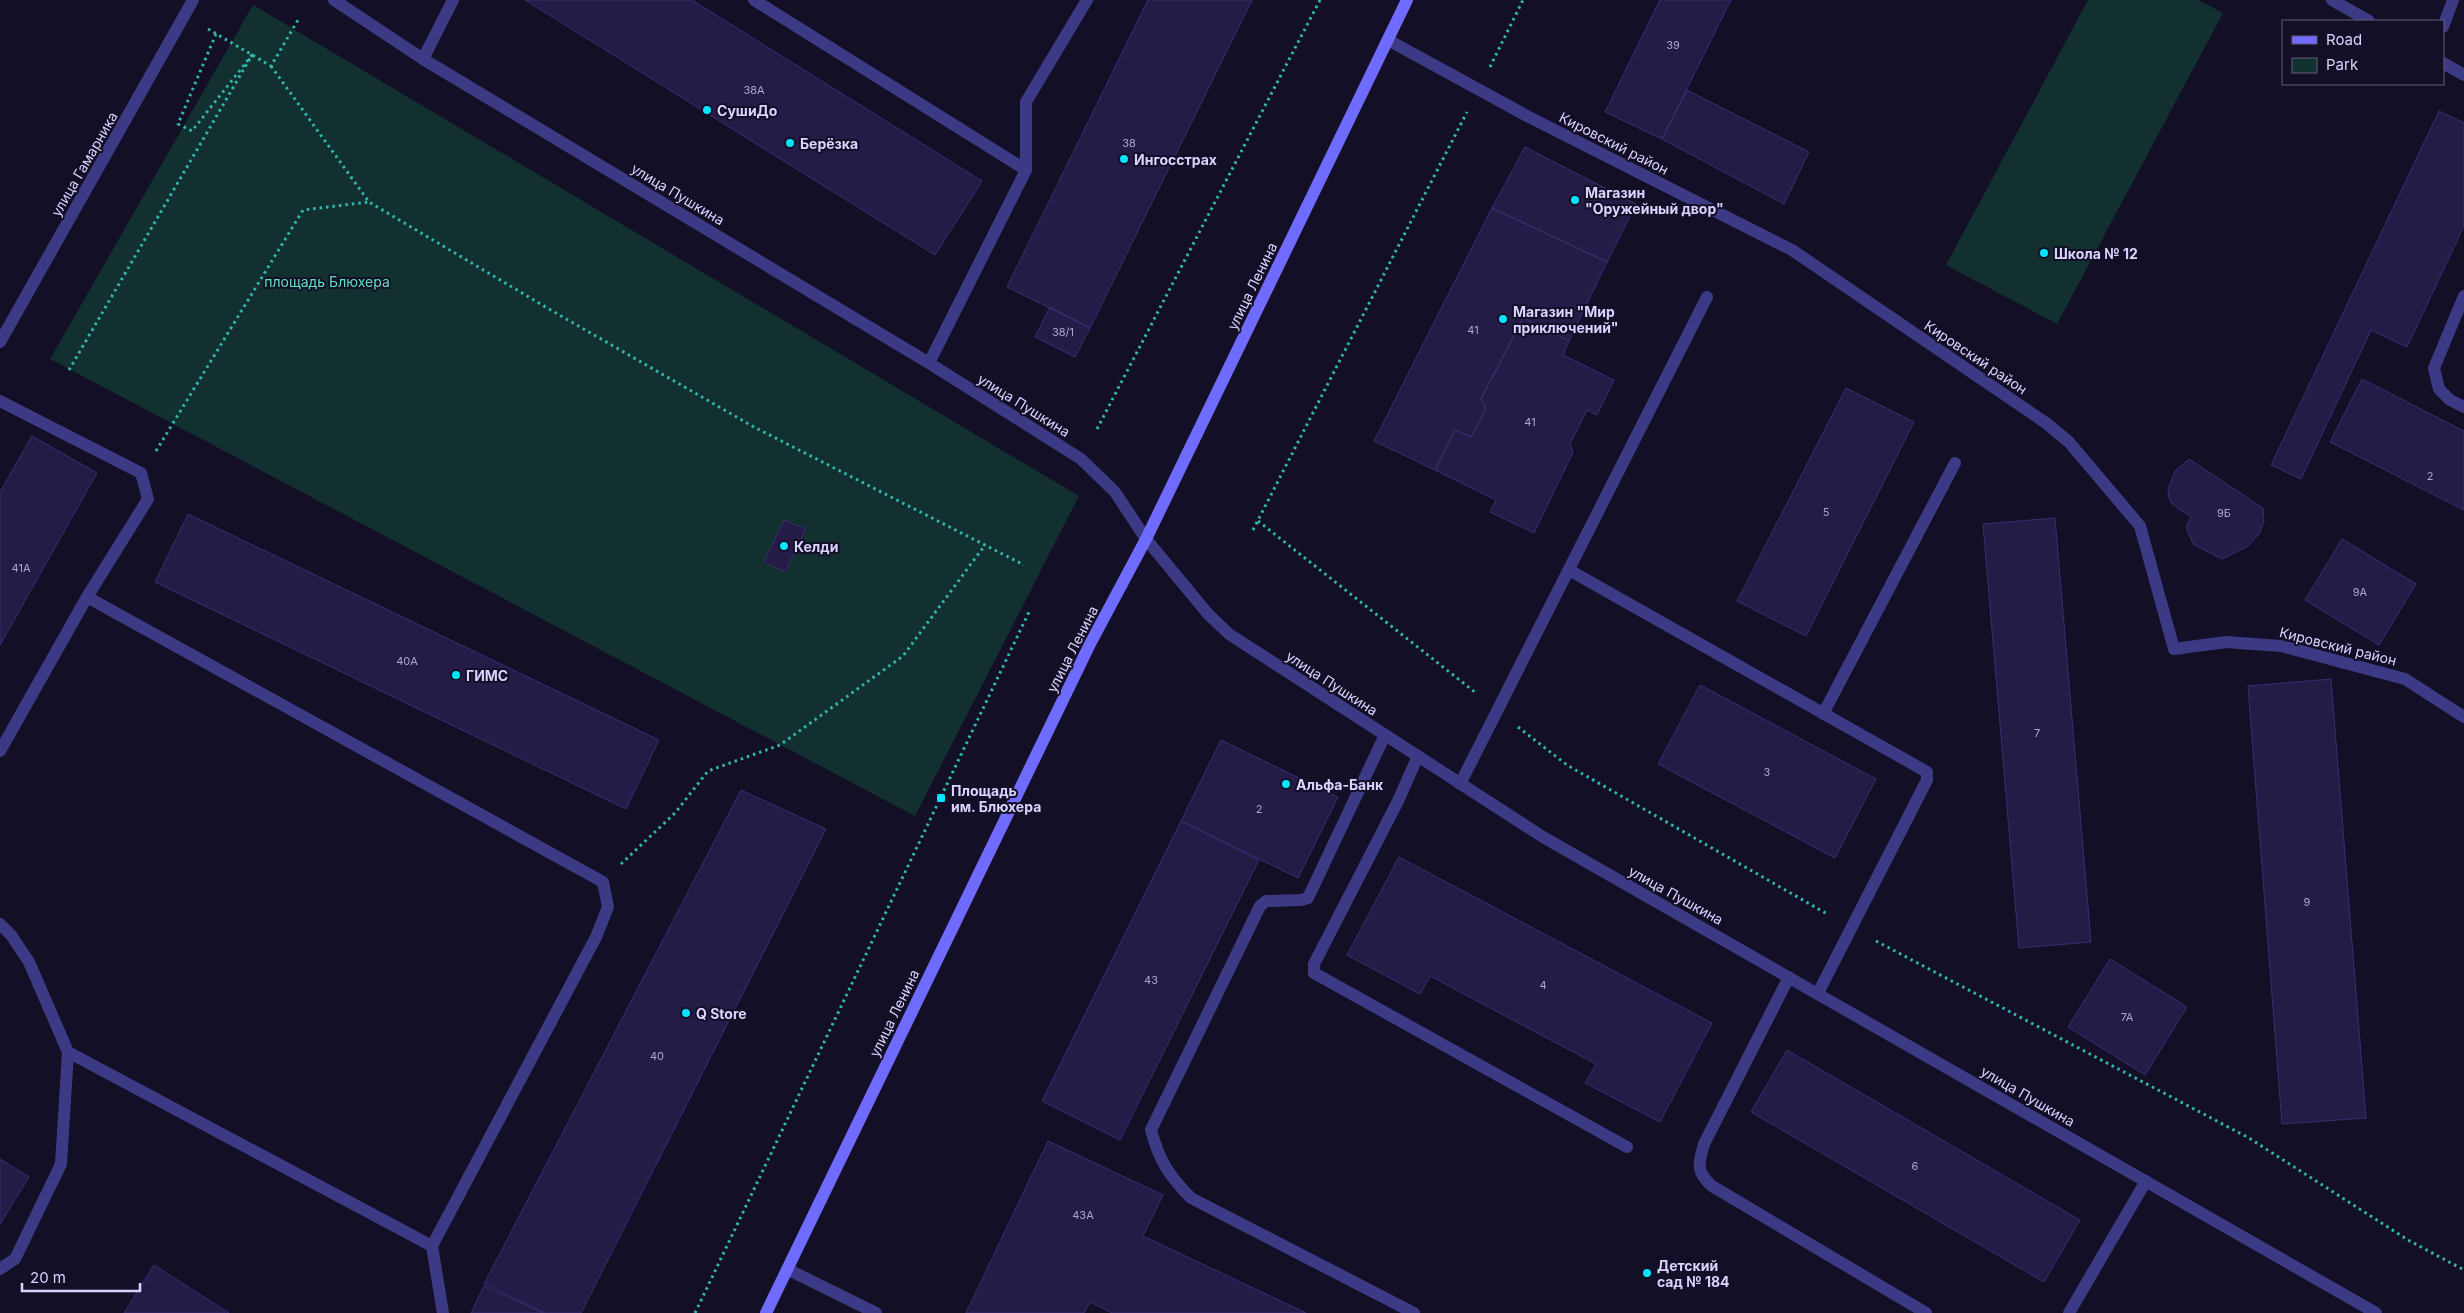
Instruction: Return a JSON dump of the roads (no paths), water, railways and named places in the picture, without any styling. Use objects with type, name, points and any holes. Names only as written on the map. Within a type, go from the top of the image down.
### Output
[{"type":"main road","name":"улица Ленина","points":[[766,1313],[1085,653],[1146,539],[1407,0]]},
{"type":"street","name":"улица Гамарника","points":[[0,342],[194,0]]},
{"type":"street","name":"улица Пушкина","points":[[334,0],[423,59],[929,363],[1081,460],[1115,492],[1146,539],[1208,614],[1229,634],[1460,784],[1543,837],[2376,1313]]},
{"type":"street","points":[[423,59],[453,0]]},
{"type":"street","points":[[754,0],[1026,170]]},
{"type":"street","points":[[929,363],[1026,170],[1026,102],[1087,0]]},
{"type":"street","points":[[2332,0],[2367,20]]},
{"type":"street","points":[[2444,24],[2453,0]]},
{"type":"street","name":"Кировский район","points":[[1388,40],[1478,90],[1792,250],[2046,424],[2069,442],[2140,526],[2174,649],[2226,642],[2281,646],[2406,678],[2464,717]]},
{"type":"street","points":[[2444,64],[2464,75]]},
{"type":"street","points":[[2464,296],[2434,368],[2439,389],[2450,400],[2464,407]]},
{"type":"street","points":[[1460,784],[1707,297]]},
{"type":"street","points":[[0,402],[141,474],[148,499],[87,597],[0,751]]},
{"type":"street","points":[[1823,714],[1956,463]]},
{"type":"street","points":[[1569,570],[1924,770],[1928,777],[1818,993]]},
{"type":"street","points":[[87,597],[603,882],[608,907],[596,937],[432,1246],[443,1313]]},
{"type":"street","points":[[1385,735],[1308,898],[1266,901],[1260,906],[1150,1130],[1157,1153],[1171,1178],[1191,1198],[1414,1313]]},
{"type":"street","points":[[1418,756],[1398,801],[1314,964],[1314,973],[1627,1147]]},
{"type":"street","points":[[0,924],[11,934],[29,962],[68,1052],[62,1164],[15,1259],[0,1269]]},
{"type":"street","points":[[1789,977],[1704,1144],[1698,1161],[1702,1177],[1712,1186],[1926,1313]]},
{"type":"street","points":[[68,1052],[432,1246]]},
{"type":"street","points":[[2069,1313],[2146,1181]]},
{"type":"street","points":[[787,1269],[876,1313]]},
{"type":"place","name":"СушиДо","points":[[707,110]]},
{"type":"place","name":"Берёзка","points":[[790,143]]},
{"type":"place","name":"Ингосстрах","points":[[1124,159]]},
{"type":"place","name":"Магазин \"Оружейный двор\"","points":[[1575,200]]},
{"type":"place","name":"Школа № 12","points":[[2044,253]]},
{"type":"place","name":"Магазин \"Мир приключений\"","points":[[1503,319]]},
{"type":"place","name":"Келди","points":[[784,546]]},
{"type":"place","name":"ГИМС","points":[[456,675]]},
{"type":"place","name":"Альфа-Банк","points":[[1286,784]]},
{"type":"place","name":"Площадь им. Блюхера","points":[[941,798]]},
{"type":"place","name":"Q Store","points":[[686,1013]]},
{"type":"place","name":"Детский сад № 184","points":[[1647,1273]]},
{"type":"park label","name":"площадь Блюхера","points":[[327,281]]}]
